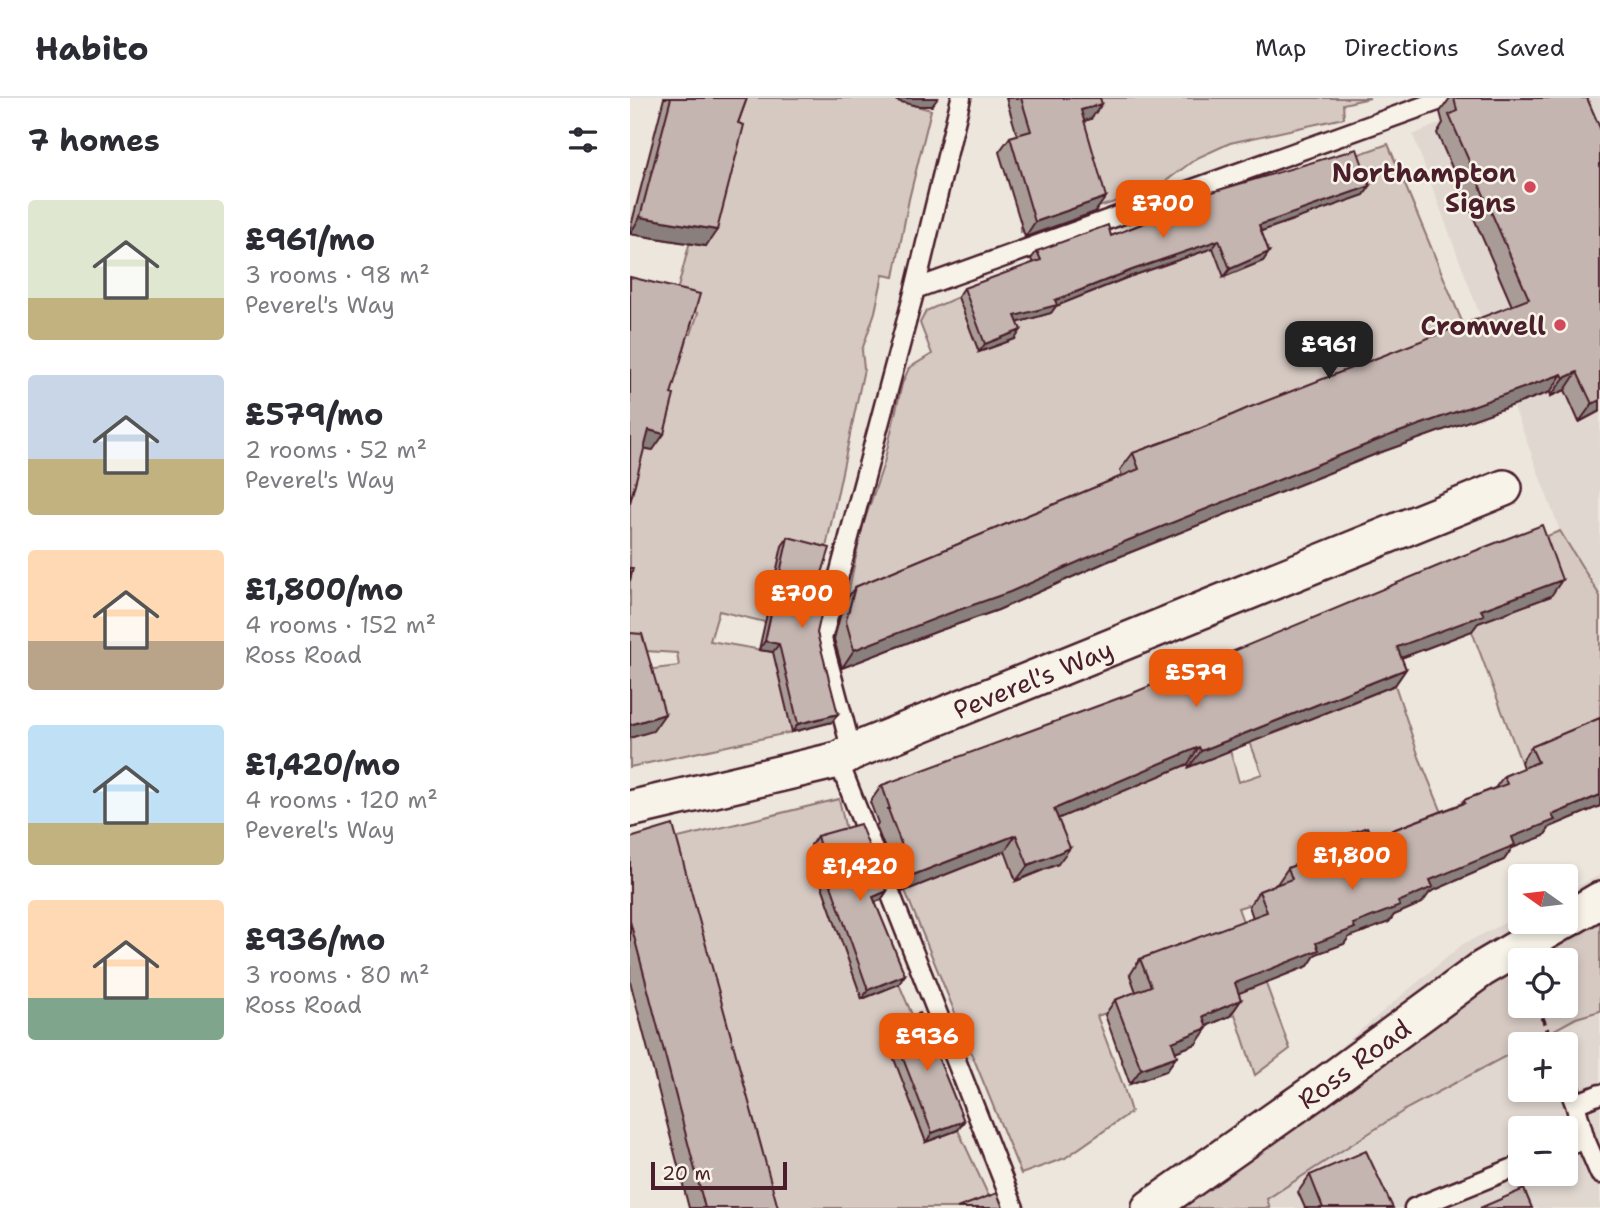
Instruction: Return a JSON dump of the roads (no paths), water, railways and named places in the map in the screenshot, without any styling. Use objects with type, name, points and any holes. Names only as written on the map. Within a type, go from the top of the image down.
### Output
[{"type":"street","name":"Peverel's Way","points":[[630,809],[845,756],[1504,488]]},
{"type":"street","points":[[1578,913],[1600,900]]},
{"type":"street","name":"Ross Road","points":[[1150,1208],[1482,969],[1542,934]]},
{"type":"lane","points":[[961,98],[915,289],[822,639],[845,756],[1014,1208]]},
{"type":"lane","points":[[915,289],[1446,98]]},
{"type":"lane","points":[[1600,1094],[1575,1104],[1585,1139],[1600,1174]]},
{"type":"lane","points":[[1578,1142],[1585,1139]]},
{"type":"lane","points":[[1415,1208],[1508,1170]]},
{"type":"place","name":"Northampton Signs","points":[[1530,187]]},
{"type":"place","name":"Cromwell","points":[[1560,325]]}]
